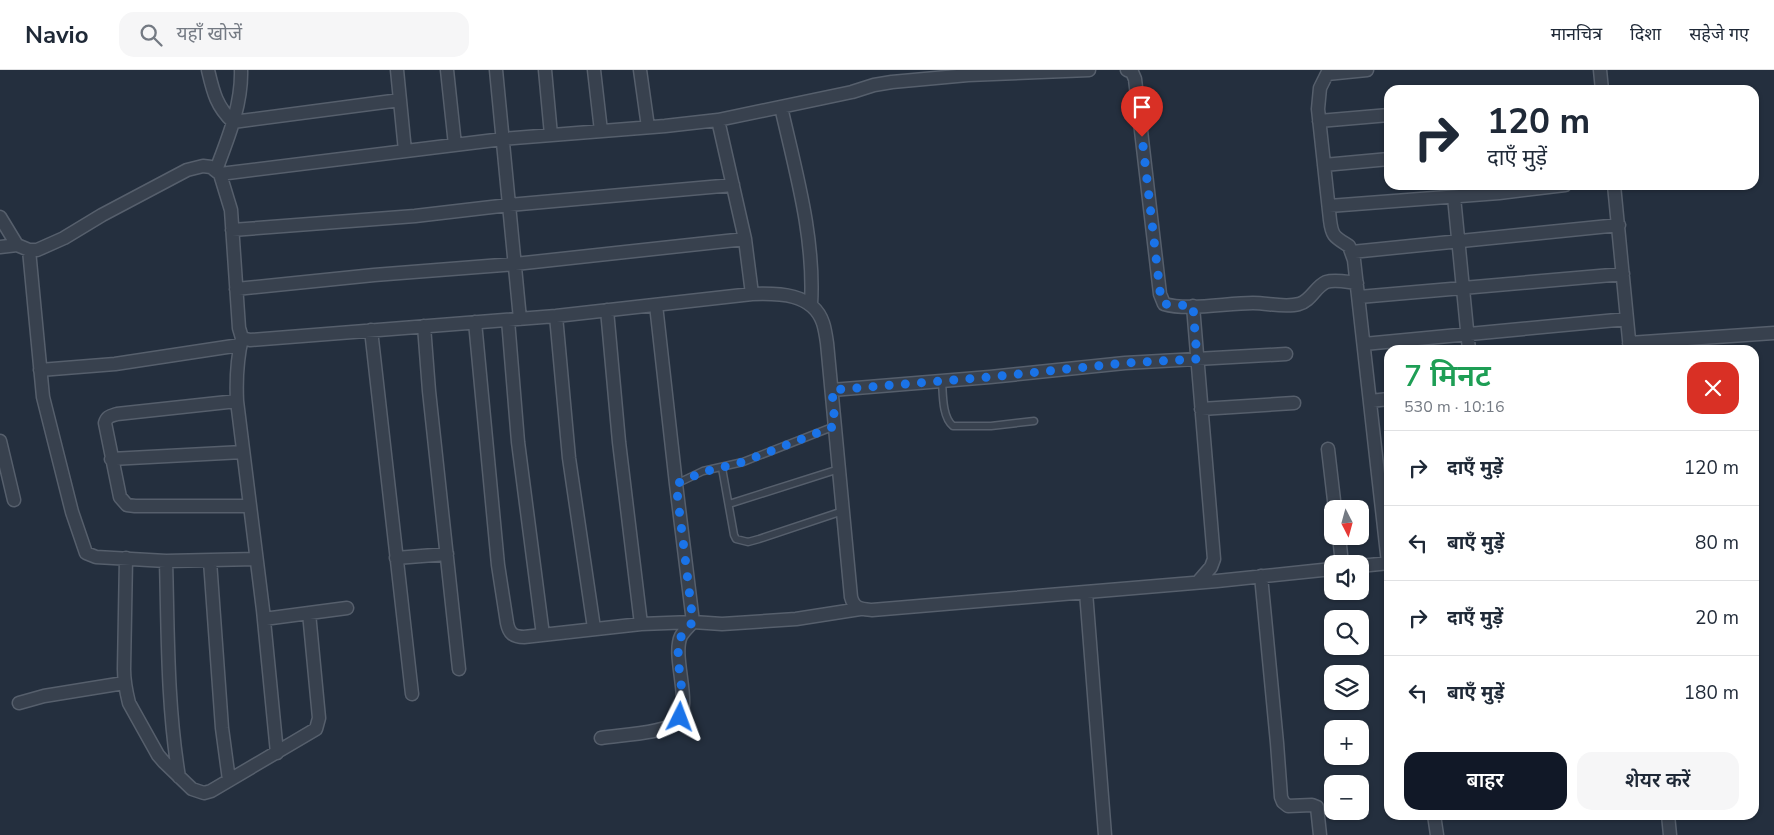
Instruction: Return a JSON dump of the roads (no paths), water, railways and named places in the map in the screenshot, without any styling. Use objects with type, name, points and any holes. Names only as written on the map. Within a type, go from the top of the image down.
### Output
[{"type":"street","points":[[208,70],[217,102],[233,122]]},
{"type":"street","points":[[218,172],[233,122],[241,85],[241,70]]},
{"type":"street","points":[[397,70],[405,151]]},
{"type":"street","points":[[446,70],[455,145]]},
{"type":"street","points":[[496,70],[515,264],[514,319],[518,442],[543,634]]},
{"type":"street","points":[[545,70],[551,135]]},
{"type":"street","points":[[594,70],[600,131]]},
{"type":"street","points":[[640,70],[648,127]]},
{"type":"street","points":[[218,172],[503,139],[718,120],[892,82],[968,75],[1089,70]]},
{"type":"street","points":[[1127,70],[1132,72],[1135,79],[1161,300],[1164,304],[1170,306],[1240,303],[1297,305],[1308,299],[1326,282],[1357,283]]},
{"type":"street","points":[[1367,70],[1328,72],[1319,94],[1319,121],[1333,235],[1337,240],[1349,246],[1352,252],[1357,283],[1384,527]]},
{"type":"street","points":[[1600,70],[1602,85]]},
{"type":"street","points":[[233,122],[400,100]]},
{"type":"street","points":[[781,107],[807,228],[813,278],[811,305]]},
{"type":"street","points":[[1319,121],[1384,114]]},
{"type":"street","points":[[718,120],[745,239],[752,294]]},
{"type":"street","points":[[1324,165],[1384,159]]},
{"type":"street","points":[[0,247],[17,245],[29,250],[37,250],[64,238],[102,215],[187,170],[203,166],[211,167],[218,172],[231,210],[237,313],[241,341],[236,372],[237,401],[264,619],[277,753]]},
{"type":"street","points":[[232,230],[415,216],[509,205],[734,185]]},
{"type":"street","points":[[1329,206],[1454,197],[1519,190]]},
{"type":"street","points":[[1615,190],[1630,345]]},
{"type":"street","points":[[1454,197],[1468,345]]},
{"type":"street","points":[[0,217],[17,245]]},
{"type":"street","points":[[1352,252],[1619,225]]},
{"type":"street","points":[[236,289],[364,276],[515,264],[745,239]]},
{"type":"street","points":[[29,250],[43,397],[83,548],[86,553],[96,557],[166,561],[256,559]]},
{"type":"street","points":[[1359,297],[1624,274]]},
{"type":"street","points":[[40,370],[124,363],[250,340],[556,316],[752,294],[777,293],[796,297],[811,305],[822,321],[827,343],[851,597],[853,604],[860,609]]},
{"type":"street","points":[[656,305],[693,622]]},
{"type":"street","points":[[1193,306],[1214,559],[1211,567],[1198,582]]},
{"type":"street","points":[[608,310],[619,442],[641,624]]},
{"type":"street","points":[[556,316],[569,458],[594,628]]},
{"type":"street","points":[[1364,344],[1627,319]]},
{"type":"street","points":[[475,322],[496,546],[508,631],[517,637],[641,624],[693,622],[722,624],[796,619],[860,609],[872,610],[1086,592],[1324,570]]},
{"type":"street","points":[[424,326],[429,392],[459,669]]},
{"type":"street","points":[[371,330],[412,694]]},
{"type":"street","points":[[1649,345],[1774,332]]},
{"type":"street","points":[[832,390],[1125,363],[1286,354]]},
{"type":"street","points":[[1370,401],[1384,400]]},
{"type":"street","points":[[237,401],[109,416],[105,423],[120,497],[127,505],[250,506]]},
{"type":"street","points":[[1201,409],[1294,403]]},
{"type":"street","points":[[0,441],[14,500]]},
{"type":"street","points":[[1328,450],[1334,500]]},
{"type":"street","points":[[111,459],[243,452]]},
{"type":"street","points":[[396,558],[447,554]]},
{"type":"street","points":[[126,558],[124,683],[129,703],[158,755],[192,789],[204,793],[210,792],[316,729],[319,718],[309,613]]},
{"type":"street","points":[[166,561],[170,700],[179,777]]},
{"type":"street","points":[[210,561],[220,702],[229,780]]},
{"type":"street","points":[[1369,565],[1384,563]]},
{"type":"street","points":[[1261,576],[1281,797],[1288,806],[1312,805],[1317,807],[1320,835]]},
{"type":"street","points":[[1086,592],[1105,835]]},
{"type":"street","points":[[264,619],[347,608]]},
{"type":"street","points":[[601,738],[655,730],[676,723],[682,712],[680,640],[686,629],[693,622]]},
{"type":"street","points":[[19,703],[44,696],[124,683]]},
{"type":"street","points":[[1435,820],[1437,835]]},
{"type":"street","points":[[1668,820],[1670,835]]},
{"type":"lane","points":[[942,381],[946,416],[948,422],[953,426],[991,426],[1034,421]]},
{"type":"lane","points":[[676,484],[703,472],[743,462],[835,426]]},
{"type":"lane","points":[[722,468],[734,535],[736,540],[740,542],[759,539],[843,511]]},
{"type":"lane","points":[[729,504],[839,468]]}]
